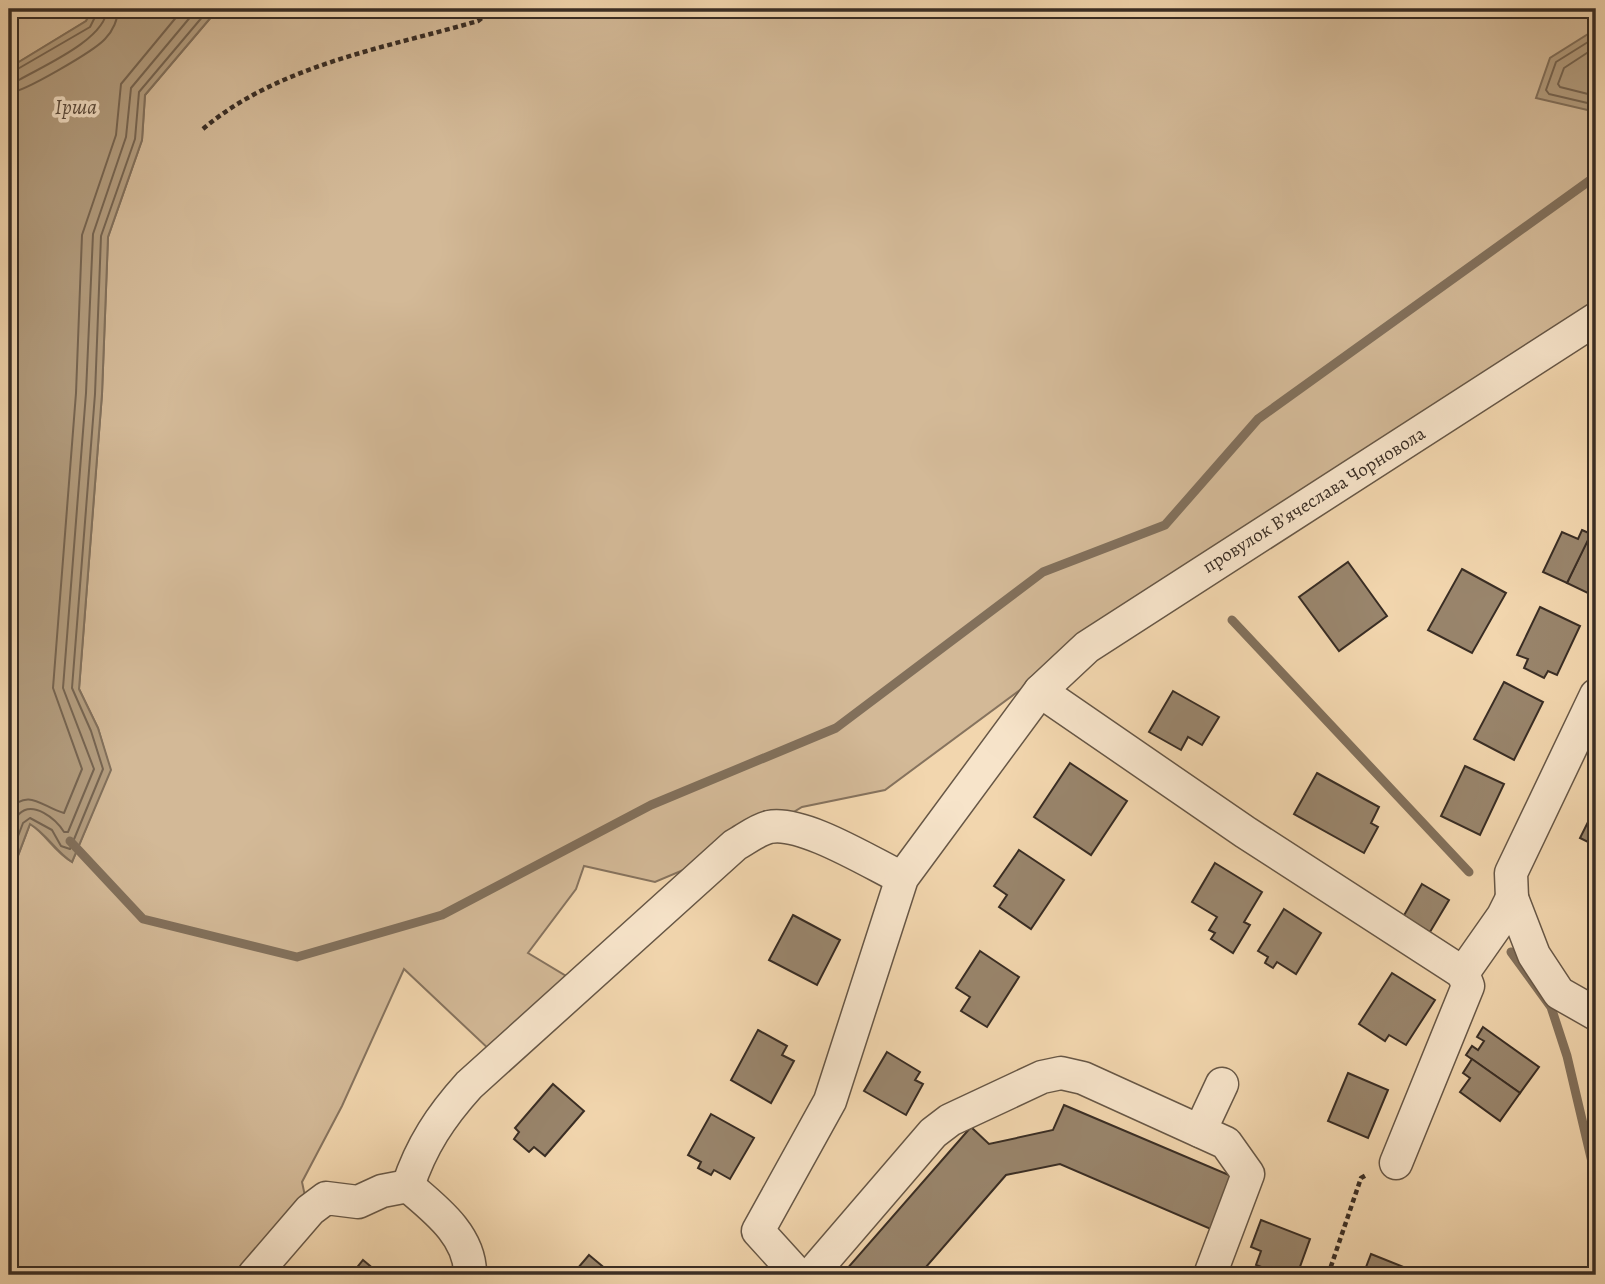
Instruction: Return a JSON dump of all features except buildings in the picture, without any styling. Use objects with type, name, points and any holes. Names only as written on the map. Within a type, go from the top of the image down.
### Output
[{"type":"street","name":"провулок Вʼячеслава Чорновола","points":[[798,1275],[758,1231],[830,1101],[902,878],[1040,691],[1087,647],[1596,319]]},
{"type":"street","points":[[1040,691],[1245,832],[1463,973],[1468,986],[1396,1163]]},
{"type":"street","points":[[1596,695],[1511,873],[1512,898],[1534,955],[1559,993],[1596,1014]]},
{"type":"street","points":[[408,1186],[419,1153],[443,1115],[469,1085],[735,845],[756,832],[779,826],[802,831],[902,878]]},
{"type":"street","points":[[1463,973],[1503,916],[1512,898]]},
{"type":"street","points":[[811,1275],[933,1133],[972,1107],[1042,1077],[1061,1073],[1083,1079],[1226,1143],[1248,1174],[1210,1275]]},
{"type":"street","points":[[1200,1131],[1222,1084]]},
{"type":"street","points":[[254,1275],[297,1224],[326,1198],[358,1202],[382,1191],[408,1186]]},
{"type":"street","points":[[408,1186],[461,1238],[470,1257],[470,1275]]},
{"type":"path","points":[[203,129],[228,108],[293,75],[478,21],[494,9]]},
{"type":"path","points":[[1328,1275],[1361,1178],[1380,1166],[1396,1163]]},
{"type":"shaded area","points":[[9,9],[93,9],[86,21],[9,68]]},
{"type":"shaded area","points":[[218,9],[1596,9],[1596,309],[1028,684],[885,790],[802,807],[733,849],[655,882],[584,866],[576,889],[528,953],[576,982],[493,1053],[404,969],[342,1106],[302,1182],[310,1220],[250,1275],[9,1275],[9,880],[30,824],[72,862],[110,770],[98,728],[79,689],[102,394],[108,237],[142,140],[145,95]]},
{"type":"water","name":"Ірша","points":[[93,9],[218,9],[145,95],[142,140],[108,237],[102,394],[79,689],[98,728],[111,770],[72,862],[30,824],[9,879],[9,68],[86,21]]},
{"type":"water","points":[[1596,29],[1596,112],[1536,98],[1550,58]]},
{"type":"waterway","points":[[70,841],[143,919],[297,957],[442,915],[651,805],[836,728],[1043,572],[1165,525],[1258,419],[1596,176]]},
{"type":"waterway","points":[[1232,620],[1469,872]]},
{"type":"waterway","points":[[1511,952],[1551,1007],[1567,1056],[1596,1179]]}]
